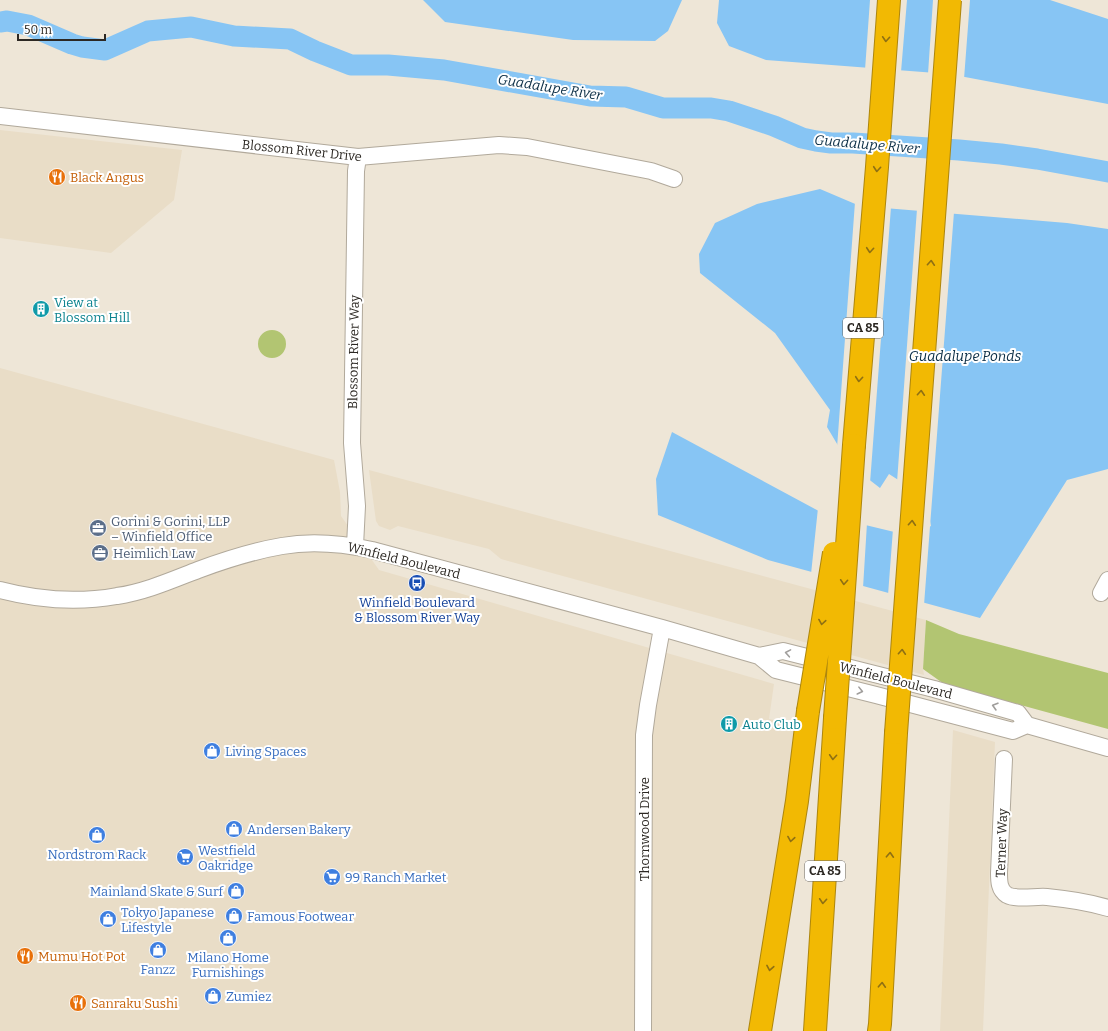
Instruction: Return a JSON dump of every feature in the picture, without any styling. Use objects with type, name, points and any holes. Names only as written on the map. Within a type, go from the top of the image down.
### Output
[{"type":"highway","name":"CA 85","points":[[814,1029],[854,445],[889,0]]},
{"type":"highway","points":[[880,1029],[896,733],[950,0]]},
{"type":"highway","points":[[760,1031],[797,801],[808,711],[828,585],[854,445]]},
{"type":"street","name":"Blossom River Drive","points":[[0,116],[358,157],[499,145],[527,147],[651,171],[674,179]]},
{"type":"street","name":"Blossom River Way","points":[[355,546],[357,506],[352,443],[356,179],[358,157]]},
{"type":"street","name":"Winfield Boulevard","points":[[0,590],[27,596],[73,600],[118,596],[146,589],[249,553],[283,546],[308,544],[355,546],[662,628],[759,656],[783,651],[934,689],[1018,713],[1027,725],[1108,748]]},
{"type":"street","name":"Thornwood Drive","points":[[643,1031],[644,735],[662,628]]},
{"type":"street","name":"Terner Way","points":[[1004,758],[999,873],[999,883],[1002,890],[1007,895],[1013,897],[1045,897],[1072,900],[1108,908]]},
{"type":"shaded area","points":[[0,130],[182,150],[174,200],[111,253],[0,238]]},
{"type":"shaded area","points":[[0,368],[334,460],[340,492],[341,516],[379,570],[774,684],[769,719],[795,725],[801,802],[751,1031],[0,1031]]},
{"type":"shaded area","points":[[369,470],[926,620],[923,669],[924,675],[501,559],[489,549],[398,526],[390,530],[379,526],[376,521]]},
{"type":"shaded area","points":[[953,730],[995,742],[983,1031],[940,1031]]},
{"type":"green space","points":[[272,330],[282,334],[286,344],[282,354],[272,358],[262,354],[258,344],[262,334]]},
{"type":"green space","points":[[926,620],[959,634],[1108,673],[1108,729],[944,684],[923,669]]},
{"type":"water","points":[[423,0],[682,0],[668,31],[655,41],[573,40],[445,22]]},
{"type":"water","points":[[719,0],[1050,0],[1108,19],[1108,104],[949,74],[766,60],[729,46],[717,23]]},
{"type":"water","name":"Guadalupe Ponds","points":[[820,189],[860,206],[1067,223],[1108,229],[1108,469],[1067,480],[980,618],[768,560],[658,515],[656,479],[672,432],[828,516],[911,536],[931,526],[928,511],[903,483],[889,474],[880,488],[849,464],[827,427],[830,410],[775,333],[700,273],[699,254],[715,223],[757,204]]},
{"type":"pier","points":[[870,0],[907,0],[901,72],[865,70]]},
{"type":"pier","points":[[933,0],[970,0],[964,79],[928,74]]},
{"type":"pier","points":[[855,202],[891,207],[870,483],[848,466],[837,448]]},
{"type":"pier","points":[[917,209],[954,212],[924,605],[888,595],[893,529],[911,533],[928,525],[926,512],[902,485],[897,482]]},
{"type":"pier","points":[[818,508],[829,514],[867,523],[863,588],[811,574]]},
{"type":"waterway","name":"Guadalupe River","points":[[0,22],[7,21],[28,25],[72,44],[105,50],[148,31],[191,27],[234,36],[290,39],[315,51],[351,65],[388,65],[444,70],[590,96],[626,97],[663,108],[711,108],[729,111],[774,126],[802,138],[816,141],[1001,154],[1108,172]]},
{"type":"place","name":"Black Angus","points":[[57,177]]},
{"type":"place","name":"View at Blossom Hill","points":[[41,309]]},
{"type":"place","name":"Gorini & Gorini, LLP – Winfield Office","points":[[98,528]]},
{"type":"place","name":"Heimlich Law","points":[[100,553]]},
{"type":"place","name":"Winfield Boulevard & Blossom River Way","points":[[417,583]]},
{"type":"place","name":"Auto Club","points":[[729,724]]},
{"type":"place","name":"Living Spaces","points":[[212,751]]},
{"type":"place","name":"Andersen Bakery","points":[[234,829]]},
{"type":"place","name":"Nordstrom Rack","points":[[97,835]]},
{"type":"place","name":"Westfield Oakridge","points":[[185,857]]},
{"type":"place","name":"99 Ranch Market","points":[[332,877]]},
{"type":"place","name":"Mainland Skate & Surf","points":[[236,891]]},
{"type":"place","name":"Famous Footwear","points":[[234,916]]},
{"type":"place","name":"Tokyo Japanese Lifestyle","points":[[108,919]]},
{"type":"place","name":"Milano Home Furnishings","points":[[228,938]]},
{"type":"place","name":"Fanzz","points":[[158,950]]},
{"type":"place","name":"Mumu Hot Pot","points":[[25,956]]},
{"type":"place","name":"Zumiez","points":[[213,996]]},
{"type":"place","name":"Sanraku Sushi","points":[[78,1003]]}]
